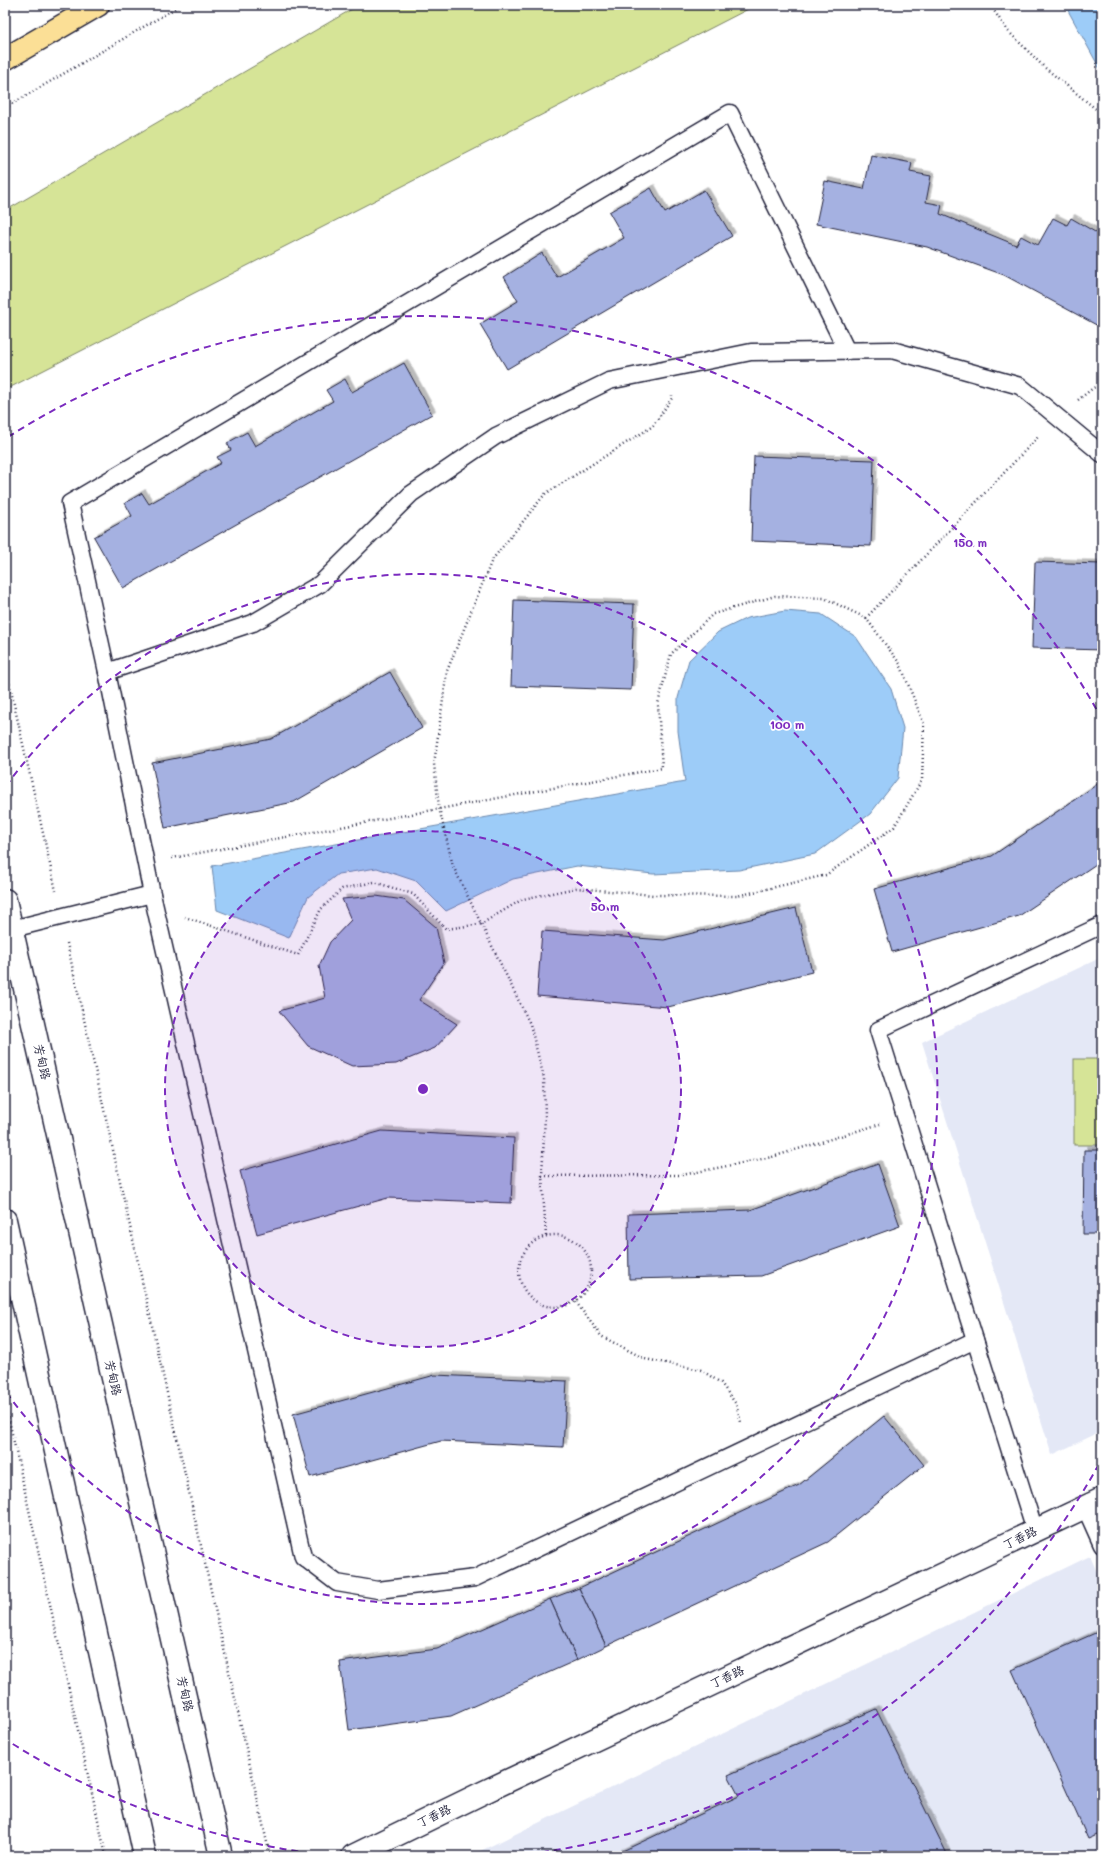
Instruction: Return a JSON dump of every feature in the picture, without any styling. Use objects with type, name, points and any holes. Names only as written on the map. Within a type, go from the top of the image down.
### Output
[{"type":"main road","points":[[5,59],[98,5]]},
{"type":"main road","name":"芳甸路","points":[[5,900],[221,1856]]},
{"type":"main road","points":[[5,1220],[11,1271],[145,1856]]},
{"type":"main road","name":"丁香路","points":[[353,1856],[478,1795],[1093,1503]]},
{"type":"lane","points":[[847,351],[730,114],[70,503],[107,672],[153,900],[303,1557],[337,1583],[378,1590],[475,1578],[975,1340]]},
{"type":"lane","points":[[107,672],[253,623],[320,584],[411,494],[496,436],[609,382],[751,352],[892,350],[1020,386],[1102,454]]},
{"type":"lane","points":[[12,929],[61,917],[153,900]]},
{"type":"lane","points":[[1034,1531],[878,1030],[1102,925]]},
{"type":"lane","points":[[1093,1503],[1102,1545]]},
{"type":"path","points":[[5,108],[181,5]]},
{"type":"path","points":[[990,5],[1013,36],[1044,67],[1102,114]]},
{"type":"path","points":[[546,1236],[542,1176],[545,1116],[544,1078],[530,1024],[453,866],[439,808],[434,764],[447,671],[492,560],[545,494],[653,426],[672,398],[673,368]]},
{"type":"path","points":[[866,618],[1057,416],[1093,388],[1102,384]]},
{"type":"path","points":[[146,863],[662,768],[658,704],[671,654],[713,614],[775,596],[824,598],[866,618],[900,664],[924,724],[922,780],[894,827],[826,875],[737,896],[653,895],[576,888],[523,899],[481,924],[446,929],[413,894],[374,882],[342,889],[321,909],[298,955],[153,900]]},
{"type":"path","points":[[5,664],[270,1856]]},
{"type":"path","points":[[542,1176],[682,1175],[772,1157],[905,1116]]},
{"type":"path","points":[[559,1235],[572,1239],[582,1246],[589,1256],[592,1269],[591,1282],[585,1293],[576,1302],[564,1307],[552,1308],[542,1305],[532,1299],[524,1291],[519,1280],[518,1268],[521,1258],[527,1248],[536,1240],[546,1236],[559,1235]]},
{"type":"path","points":[[576,1302],[601,1336],[645,1359],[701,1370],[721,1383],[736,1404],[750,1448]]},
{"type":"path","points":[[5,1402],[106,1856]]},
{"type":"shaded area","points":[[1102,957],[1102,1431],[1052,1455],[922,1042]]},
{"type":"shaded area","points":[[1090,1556],[1102,1584],[1102,1856],[470,1856]]},
{"type":"green space","points":[[359,5],[756,5],[5,390],[5,211]]},
{"type":"green space","points":[[1074,1059],[1102,1059],[1102,1145],[1074,1145]]},
{"type":"water","points":[[1065,5],[1102,5],[1102,70],[1100,69]]},
{"type":"water","points":[[785,611],[821,614],[856,637],[891,689],[903,728],[898,778],[870,814],[815,854],[739,870],[653,874],[577,866],[513,879],[446,911],[416,881],[377,868],[338,874],[308,897],[289,938],[217,910],[212,866],[685,782],[678,731],[678,698],[689,660],[718,632],[747,618]]},
{"type":"building","points":[[871,155],[912,163],[910,172],[931,176],[926,202],[942,205],[940,214],[1016,245],[1021,236],[1038,245],[1053,218],[1067,225],[1071,218],[1102,236],[1102,328],[1004,275],[927,247],[816,224],[825,181],[864,189]]},
{"type":"building","points":[[651,188],[665,213],[704,190],[732,236],[507,369],[480,324],[518,301],[504,277],[542,253],[557,277],[624,238],[609,212]]},
{"type":"building","points":[[404,363],[432,414],[123,588],[94,537],[132,516],[125,503],[142,493],[149,504],[221,463],[217,457],[231,450],[227,443],[247,432],[255,446],[333,401],[326,390],[345,379],[352,392]]},
{"type":"building","points":[[754,456],[874,460],[871,546],[751,541]]},
{"type":"building","points":[[1035,562],[1102,564],[1102,650],[1032,648]]},
{"type":"building","points":[[514,600],[634,604],[631,690],[511,686]]},
{"type":"building","points":[[390,672],[422,728],[294,802],[165,828],[152,763],[271,739]]},
{"type":"building","points":[[1102,781],[1102,860],[1019,916],[892,952],[874,889],[992,856]]},
{"type":"building","points":[[376,896],[404,900],[436,927],[444,963],[419,1000],[457,1024],[435,1048],[396,1064],[352,1066],[308,1046],[279,1011],[325,998],[319,966],[330,942],[351,920],[342,899]]},
{"type":"building","points":[[796,908],[812,972],[668,1007],[537,996],[542,931],[664,940]]},
{"type":"building","points":[[382,1131],[514,1138],[511,1203],[388,1198],[257,1234],[240,1171]]},
{"type":"building","points":[[1084,1150],[1102,1150],[1102,1234],[1083,1234]]},
{"type":"building","points":[[878,1164],[900,1226],[761,1276],[629,1279],[628,1214],[750,1210]]},
{"type":"building","points":[[435,1375],[567,1381],[563,1447],[441,1441],[310,1477],[293,1414]]},
{"type":"building","points":[[884,1416],[924,1465],[828,1542],[606,1646],[579,1588],[799,1485]]},
{"type":"building","points":[[579,1588],[606,1646],[577,1660],[550,1599]]},
{"type":"building","points":[[550,1599],[577,1660],[451,1716],[349,1730],[340,1662],[437,1649]]},
{"type":"building","points":[[1102,1630],[1102,1833],[1088,1839],[1012,1670]]},
{"type":"building","points":[[876,1709],[948,1856],[612,1856],[739,1796],[728,1775]]}]
